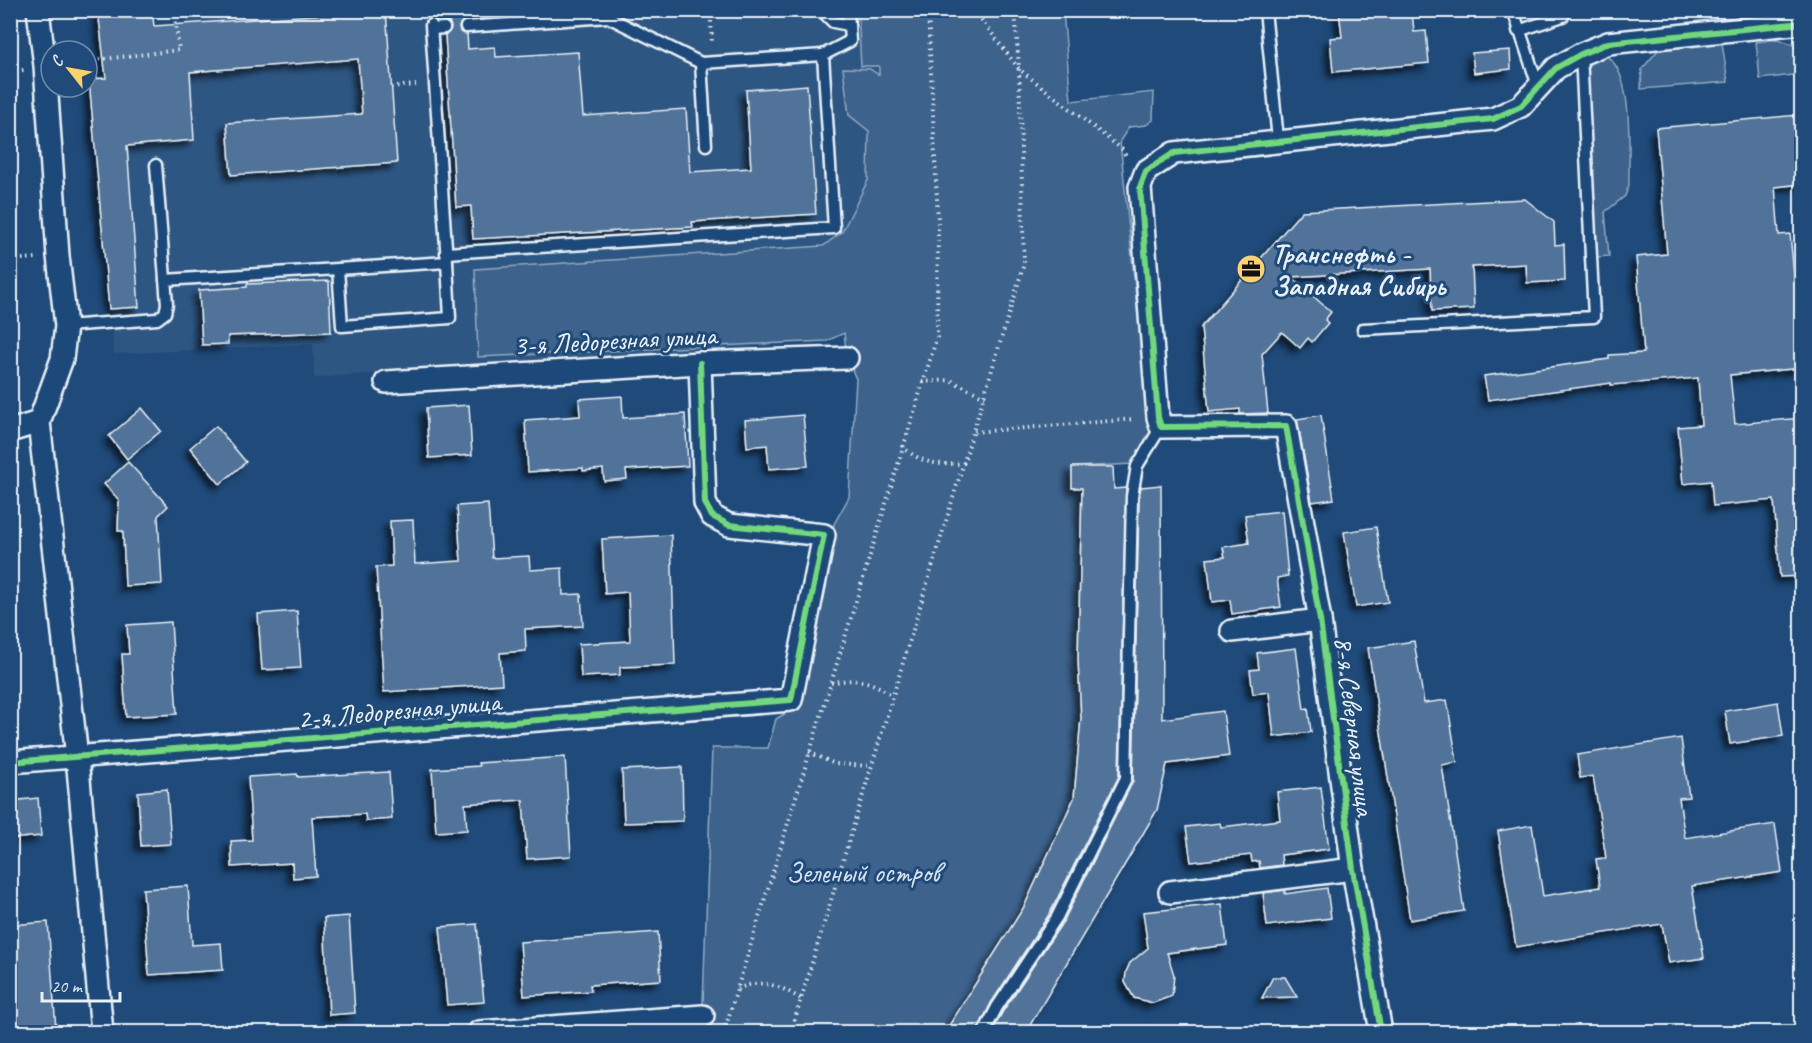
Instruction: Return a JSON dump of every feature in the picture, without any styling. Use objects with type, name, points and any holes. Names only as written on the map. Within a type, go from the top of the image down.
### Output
[{"type":"street","points":[[38,10],[45,66],[57,256],[66,326],[62,359],[39,422],[77,757],[102,1032]]},
{"type":"street","points":[[1159,422],[1140,187],[1146,171],[1174,153],[1278,140],[1493,119],[1521,105],[1556,68],[1608,43],[1802,23]]},
{"type":"street","name":"3-я Ледорезная улица","points":[[386,382],[700,363],[847,358]]},
{"type":"street","name":"2-я Ледорезная улица","points":[[10,762],[790,700],[824,535],[729,525],[712,516],[705,503],[700,363]]},
{"type":"street","points":[[10,431],[39,422]]},
{"type":"street","name":"8-я Северная улица","points":[[1159,422],[1286,426],[1320,620],[1353,869],[1381,1032]]},
{"type":"street","points":[[1232,631],[1320,620]]},
{"type":"street","points":[[1170,892],[1353,869]]},
{"type":"street","points":[[479,1032],[703,1016]]},
{"type":"lane","points":[[821,10],[833,22],[849,25]]},
{"type":"lane","points":[[466,27],[608,17],[701,63],[823,55],[850,41],[848,10]]},
{"type":"lane","points":[[1265,10],[1278,140]]},
{"type":"lane","points":[[1513,10],[1518,31],[1538,86]]},
{"type":"lane","points":[[1518,31],[1563,16],[1562,10]]},
{"type":"lane","points":[[338,269],[342,326],[450,318],[432,27],[444,28]]},
{"type":"lane","points":[[1363,329],[1594,317],[1581,54]]},
{"type":"lane","points":[[165,280],[338,269],[446,257],[834,228],[823,55]]},
{"type":"lane","points":[[701,63],[706,146]]},
{"type":"lane","points":[[66,326],[157,319],[165,313],[167,304],[156,165]]},
{"type":"lane","points":[[984,1032],[997,1007],[1057,917],[1126,778],[1132,496],[1137,466],[1159,422]]},
{"type":"path","points":[[99,60],[179,50],[174,10]]},
{"type":"path","points":[[724,1032],[937,337],[938,220],[928,10]]},
{"type":"path","points":[[974,10],[1019,69],[1123,150],[1125,157],[1146,171]]},
{"type":"path","points":[[791,1032],[985,397],[1025,254],[1015,10]]},
{"type":"path","points":[[711,21],[712,45]]},
{"type":"path","points":[[391,87],[416,85]]},
{"type":"path","points":[[922,382],[950,380],[985,397]]},
{"type":"path","points":[[974,432],[1159,422]]},
{"type":"path","points":[[902,446],[918,459],[928,462],[965,463]]},
{"type":"path","points":[[831,683],[854,678],[874,684],[893,696]]},
{"type":"path","points":[[809,752],[835,764],[871,766]]},
{"type":"path","points":[[737,989],[761,982],[782,987],[801,999]]},
{"type":"shaded area","points":[[185,11],[858,11],[861,66],[879,66],[882,240],[827,341],[314,378],[313,344],[114,354],[91,99],[99,99],[99,78],[189,72]]},
{"type":"shaded area","points":[[10,335],[20,404],[11,408],[10,408]]},
{"type":"green space","name":"Зеленый остров","points":[[858,11],[1063,11],[1071,101],[1154,92],[1153,120],[1146,125],[1129,127],[1120,141],[1151,434],[1134,464],[1072,467],[1072,488],[1082,488],[1078,659],[1081,718],[1074,798],[1024,907],[945,1032],[702,1032],[712,748],[768,748],[776,719],[794,708],[834,524],[849,497],[856,379],[847,358],[844,333],[827,341],[478,357],[475,269],[823,246],[842,232],[868,180],[869,131],[849,115],[843,68],[870,69],[879,75],[879,66],[861,66]]},
{"type":"green space","points":[[1778,39],[1792,44],[1801,55],[1801,74],[1760,79],[1756,42]]},
{"type":"green space","points":[[1722,43],[1728,82],[1641,89],[1642,69],[1659,49]]},
{"type":"green space","points":[[1602,54],[1613,62],[1620,75],[1625,93],[1629,133],[1629,185],[1625,196],[1605,212],[1609,256],[1597,257],[1587,68],[1593,58]]},
{"type":"building","points":[[98,10],[152,10],[154,26],[386,10],[397,163],[231,175],[227,123],[362,114],[358,59],[190,72],[194,140],[127,146],[139,307],[109,309],[91,99],[99,99],[99,78],[106,78]]},
{"type":"building","points":[[443,10],[465,10],[466,20],[459,27],[460,32],[467,34],[468,49],[495,47],[496,57],[578,52],[583,116],[686,109],[690,172],[751,168],[746,90],[807,85],[816,214],[692,222],[693,227],[473,239],[471,206],[456,207],[445,35],[451,28],[450,23],[444,21]]},
{"type":"building","points":[[1339,10],[1412,10],[1414,32],[1426,31],[1429,63],[1333,72],[1330,38],[1342,37]]},
{"type":"building","points":[[1510,50],[1511,69],[1474,73],[1472,53]]},
{"type":"building","points":[[1799,115],[1802,184],[1775,187],[1779,235],[1790,234],[1797,306],[1802,306],[1802,368],[1730,375],[1735,424],[1802,418],[1802,576],[1780,577],[1774,500],[1713,506],[1711,481],[1683,484],[1678,427],[1701,425],[1698,378],[1611,385],[1611,383],[1488,400],[1484,376],[1609,359],[1609,355],[1644,353],[1636,257],[1667,254],[1656,128]]},
{"type":"building","points":[[1525,199],[1554,222],[1555,245],[1564,244],[1565,281],[1527,283],[1526,264],[1472,267],[1474,309],[1432,311],[1430,269],[1292,277],[1331,312],[1325,320],[1328,323],[1312,342],[1308,338],[1300,348],[1282,332],[1262,354],[1268,413],[1240,414],[1240,409],[1209,412],[1201,327],[1302,211]]},
{"type":"building","points":[[329,281],[331,332],[228,336],[228,344],[202,345],[199,290],[247,287],[247,284]]},
{"type":"building","points":[[622,396],[623,418],[685,414],[688,466],[626,470],[627,479],[604,481],[603,469],[528,472],[525,420],[580,416],[579,399]]},
{"type":"building","points":[[469,405],[472,455],[429,458],[426,408]]},
{"type":"building","points":[[142,408],[161,431],[127,459],[109,436]]},
{"type":"building","points":[[803,415],[808,466],[769,469],[767,445],[747,447],[745,420]]},
{"type":"building","points":[[1321,415],[1334,499],[1312,502],[1297,419]]},
{"type":"building","points":[[216,426],[246,462],[220,484],[190,448]]},
{"type":"building","points":[[128,462],[168,506],[158,516],[162,584],[125,586],[123,531],[118,531],[119,500],[104,484]]},
{"type":"building","points":[[1072,467],[1113,467],[1114,489],[1126,488],[1119,776],[1050,913],[991,1003],[977,1032],[945,1032],[1024,907],[1074,798],[1081,718],[1078,659],[1082,488],[1072,488]]},
{"type":"building","points":[[1161,485],[1162,719],[1223,711],[1229,756],[1167,764],[1157,810],[1026,1032],[992,1032],[1003,1011],[1064,920],[1133,781],[1139,497],[1141,487]]},
{"type":"building","points":[[488,504],[492,558],[529,556],[530,570],[562,568],[563,595],[581,594],[583,626],[525,629],[526,651],[500,653],[502,684],[384,692],[376,567],[392,566],[390,521],[413,520],[415,564],[461,561],[457,506]]},
{"type":"building","points":[[1282,511],[1288,576],[1277,578],[1281,607],[1232,614],[1230,600],[1212,602],[1207,559],[1225,557],[1223,547],[1249,543],[1245,515]]},
{"type":"building","points":[[1376,527],[1388,602],[1356,607],[1344,532]]},
{"type":"building","points":[[671,535],[675,665],[620,667],[620,675],[581,677],[579,644],[630,641],[628,592],[605,594],[602,539]]},
{"type":"building","points":[[297,611],[301,668],[262,670],[258,614]]},
{"type":"building","points":[[171,622],[177,714],[126,717],[122,654],[129,654],[127,625]]},
{"type":"building","points":[[1414,641],[1424,703],[1447,700],[1457,762],[1442,765],[1464,911],[1410,920],[1368,648]]},
{"type":"building","points":[[1296,648],[1304,709],[1308,708],[1311,732],[1274,737],[1269,692],[1253,694],[1250,670],[1259,669],[1257,653]]},
{"type":"building","points":[[1778,702],[1783,736],[1730,744],[1725,711]]},
{"type":"building","points":[[1681,738],[1689,797],[1679,798],[1685,838],[1775,824],[1782,872],[1692,886],[1704,958],[1669,963],[1662,924],[1516,947],[1498,831],[1532,825],[1543,896],[1600,887],[1596,859],[1606,858],[1593,776],[1580,778],[1577,755]]},
{"type":"building","points":[[565,757],[571,856],[527,859],[523,800],[465,804],[467,830],[436,832],[432,769],[479,766],[478,763]]},
{"type":"building","points":[[682,767],[683,821],[624,823],[622,770]]},
{"type":"building","points":[[389,772],[392,819],[366,821],[365,814],[312,817],[316,876],[293,878],[292,863],[232,867],[231,841],[252,840],[248,777]]},
{"type":"building","points":[[1321,787],[1329,849],[1281,855],[1282,865],[1260,868],[1259,861],[1252,862],[1251,855],[1191,862],[1186,827],[1220,823],[1221,827],[1280,820],[1277,792]]},
{"type":"building","points":[[167,789],[171,844],[141,846],[138,792]]},
{"type":"building","points":[[38,798],[41,836],[10,839],[10,801]]},
{"type":"building","points":[[188,886],[192,945],[221,943],[223,970],[149,975],[143,889]]},
{"type":"building","points":[[1327,888],[1331,918],[1267,926],[1263,893],[1285,890],[1285,894]]},
{"type":"building","points":[[1222,904],[1227,945],[1167,953],[1174,975],[1172,996],[1153,1003],[1134,998],[1125,982],[1126,972],[1130,963],[1148,948],[1143,912]]},
{"type":"building","points":[[349,916],[355,1013],[329,1015],[324,918]]},
{"type":"building","points":[[48,922],[56,1029],[52,1029],[52,1032],[10,1032],[10,991],[15,991],[10,925]]},
{"type":"building","points":[[477,924],[484,1002],[447,1005],[440,927]]},
{"type":"building","points":[[658,932],[661,980],[590,985],[591,991],[524,996],[520,942]]},
{"type":"building","points":[[1273,977],[1285,977],[1297,997],[1262,998]]},
{"type":"cycle path","points":[[1381,1032],[1353,869],[1320,620],[1286,426],[1161,427],[1158,417],[1140,187],[1146,171],[1174,153],[1493,119],[1521,106],[1556,68],[1608,43],[1802,23]]},
{"type":"cycle path","points":[[10,762],[791,700],[824,535],[729,525],[712,516],[705,503],[700,363]]},
{"type":"place","name":"Транснефть - Западная Сибирь","points":[[1251,269]]}]
